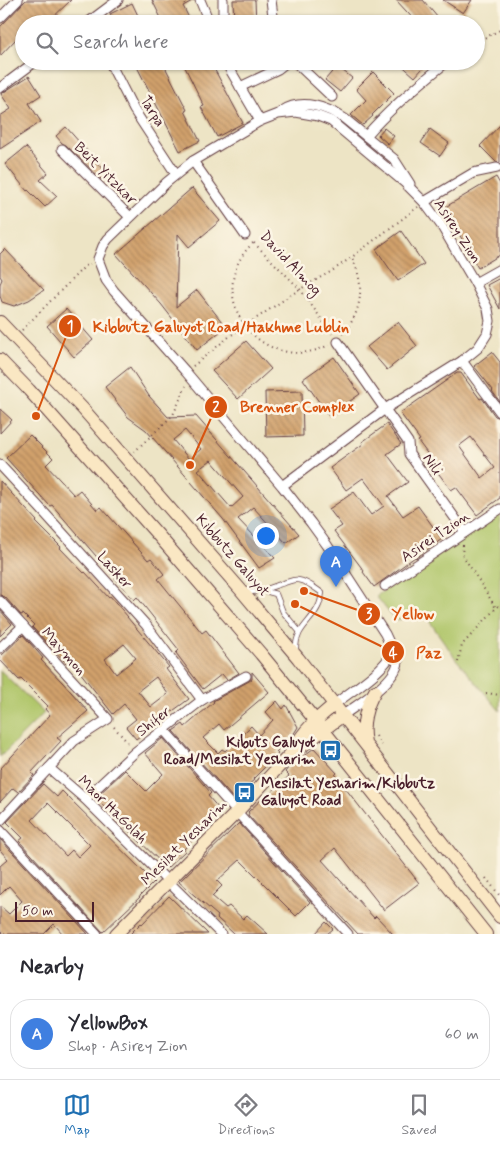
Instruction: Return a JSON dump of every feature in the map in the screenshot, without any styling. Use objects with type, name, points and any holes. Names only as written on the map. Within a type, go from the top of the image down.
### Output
[{"type":"main road","name":"Kibbutz Galuyot","points":[[0,322],[65,389],[240,589],[344,715],[500,916]]},
{"type":"main road","points":[[0,360],[158,535],[261,654],[486,934]]},
{"type":"main road","points":[[366,745],[363,734],[364,724],[375,691]]},
{"type":"main road","name":"Mesilat Yesharim","points":[[116,934],[237,812],[294,750],[297,743],[315,721],[335,704]]},
{"type":"main road","name":"Mesilat Yesharim","points":[[294,750],[324,731],[344,715]]},
{"type":"street","points":[[0,18],[18,0]]},
{"type":"street","points":[[98,15],[118,0]]},
{"type":"street","points":[[200,0],[206,15]]},
{"type":"street","points":[[223,0],[223,15]]},
{"type":"street","points":[[272,0],[273,15]]},
{"type":"street","points":[[0,88],[24,70]]},
{"type":"street","name":"Tarpa","points":[[114,70],[134,110],[176,174]]},
{"type":"street","points":[[230,70],[260,121]]},
{"type":"street","points":[[240,87],[276,70]]},
{"type":"street","points":[[304,70],[332,97]]},
{"type":"street","points":[[366,136],[395,106],[437,70]]},
{"type":"street","points":[[278,114],[284,109],[295,105],[317,106],[338,114],[394,159],[421,199],[473,173],[498,168]]},
{"type":"street","name":"Asirey Zion","points":[[98,259],[103,246],[176,174],[193,161],[260,121],[288,112],[306,113],[331,121],[405,183],[421,199],[441,225],[488,309],[490,321],[487,334],[478,348],[462,361],[385,409],[282,486]]},
{"type":"street","name":"Beit Yitzkar","points":[[62,149],[130,218]]},
{"type":"street","name":"David Almog","points":[[193,161],[245,235]]},
{"type":"street","points":[[98,259],[106,280],[114,291],[282,486],[327,545],[385,634],[398,662],[398,666],[389,679],[344,715]]},
{"type":"street","points":[[475,283],[500,269]]},
{"type":"street","points":[[337,341],[385,409]]},
{"type":"street","points":[[462,361],[500,412]]},
{"type":"street","name":"Nili","points":[[385,409],[408,442],[409,454],[464,532]]},
{"type":"street","name":"Lasker","points":[[0,465],[146,625],[202,700]]},
{"type":"street","name":"Asirei Tzion","points":[[385,586],[500,508]]},
{"type":"street","name":"Maymon","points":[[0,601],[108,719]]},
{"type":"street","points":[[0,648],[23,626]]},
{"type":"street","points":[[335,704],[380,669],[393,652]]},
{"type":"street","name":"Shifer","points":[[85,799],[135,752],[202,700],[246,676]]},
{"type":"street","points":[[0,821],[74,741],[108,719]]},
{"type":"street","points":[[164,730],[348,934]]},
{"type":"street","name":"Maor HaGolah","points":[[49,768],[85,799],[222,934]]},
{"type":"street","points":[[0,830],[97,934]]},
{"type":"lane","points":[[240,589],[254,592],[265,591],[297,579],[322,593],[316,610],[299,631],[296,646],[298,658]]},
{"type":"lane","points":[[265,591],[276,594],[283,612],[299,631]]},
{"type":"path","points":[[485,38],[500,30]]},
{"type":"path","points":[[127,459],[173,415],[188,380],[188,375],[230,336],[352,257],[421,199]]},
{"type":"path","name":"David Almog","points":[[245,235],[300,289],[337,341]]},
{"type":"path","points":[[254,243],[244,254],[235,273],[235,303],[238,313],[245,326],[264,344],[292,353],[312,351],[337,341],[351,323],[359,305],[360,295],[359,276],[352,257]]},
{"type":"path","points":[[20,332],[85,266],[98,259]]},
{"type":"path","points":[[464,532],[462,554],[496,608]]},
{"type":"path","points":[[458,662],[462,645],[500,605]]},
{"type":"path","points":[[486,693],[500,695]]},
{"type":"path","points":[[108,719],[135,752]]},
{"type":"green space","points":[[500,513],[500,711],[456,659],[425,615],[395,620],[376,596]]},
{"type":"green space","points":[[0,670],[44,713],[0,757]]},
{"type":"building","points":[[26,0],[71,0],[55,15],[15,15],[15,40],[0,56],[0,27]]},
{"type":"building","points":[[152,0],[194,0],[183,6],[188,15],[160,15]]},
{"type":"building","points":[[233,0],[255,0],[256,15],[234,15]]},
{"type":"building","points":[[396,0],[423,0],[436,15],[410,15]]},
{"type":"building","points":[[443,0],[472,0],[463,13]]},
{"type":"building","points":[[132,3],[138,15],[110,15]]},
{"type":"building","points":[[139,70],[167,70],[200,141],[180,151]]},
{"type":"building","points":[[186,70],[215,70],[243,123],[217,137],[201,107],[204,106]]},
{"type":"building","points":[[334,70],[342,70],[352,78],[340,92],[325,80]]},
{"type":"building","points":[[407,70],[421,70],[415,77]]},
{"type":"building","points":[[373,72],[394,93],[363,125],[351,115],[366,100],[356,89]]},
{"type":"building","points":[[29,76],[41,95],[29,103],[41,122],[0,149],[0,116],[11,109],[1,94]]},
{"type":"building","points":[[500,125],[500,163],[496,162],[480,146]]},
{"type":"building","points":[[66,127],[87,153],[109,174],[102,180],[56,136]]},
{"type":"building","points":[[384,128],[394,136],[388,144],[378,135]]},
{"type":"building","points":[[430,129],[449,143],[440,156],[421,143]]},
{"type":"building","points":[[26,147],[48,173],[40,180],[57,196],[45,207],[27,191],[5,164]]},
{"type":"building","points":[[496,177],[500,184],[500,255],[478,268],[458,232],[456,233],[442,209]]},
{"type":"building","points":[[192,188],[220,221],[189,247],[178,234],[176,307],[197,290],[226,327],[197,350],[161,304],[116,254]]},
{"type":"building","points":[[401,231],[424,264],[398,281],[376,249]]},
{"type":"building","points":[[5,249],[44,290],[29,300],[14,306],[2,302],[0,296],[2,279],[0,276],[0,254]]},
{"type":"building","points":[[500,278],[500,309],[487,285]]},
{"type":"building","points":[[66,309],[93,340],[74,357],[47,326]]},
{"type":"building","points":[[398,322],[417,346],[387,370],[367,347]]},
{"type":"building","points":[[246,341],[271,369],[238,399],[212,371]]},
{"type":"building","points":[[492,352],[500,362],[500,402],[474,366]]},
{"type":"building","points":[[334,357],[360,394],[329,416],[303,379]]},
{"type":"building","points":[[130,367],[149,396],[168,417],[196,416],[299,534],[286,543],[253,507],[238,519],[275,558],[259,568],[223,519],[146,430],[128,417],[105,387]],"holes":[[[185,430],[201,449],[189,459],[173,440]],[[211,460],[243,497],[231,508],[198,470]]]},
{"type":"building","points":[[457,373],[461,373],[480,399],[482,398],[495,416],[500,418],[500,498],[477,515],[456,487],[451,490],[436,470],[438,468],[418,441],[420,440],[400,413]],"holes":[[[471,437],[495,468],[482,478],[459,446]]]},
{"type":"building","points":[[302,391],[303,436],[266,437],[265,392]]},
{"type":"building","points":[[0,409],[12,420],[0,433]]},
{"type":"building","points":[[387,424],[401,444],[387,454],[408,482],[388,496],[403,516],[418,506],[442,539],[374,587],[334,531],[342,526],[329,509],[354,492],[371,515],[384,506],[363,478],[346,490],[330,468]]},
{"type":"building","points":[[30,435],[53,458],[46,465],[74,495],[80,490],[97,510],[101,507],[148,560],[151,558],[164,574],[158,579],[202,633],[206,630],[239,673],[227,680],[222,674],[203,689],[176,653],[179,650],[137,597],[134,600],[52,505],[50,506],[6,458]]},
{"type":"building","points":[[0,481],[60,548],[109,598],[110,596],[169,667],[166,669],[189,699],[136,739],[126,727],[136,719],[124,704],[113,714],[72,662],[68,665],[32,627],[34,625],[23,614],[21,615],[5,597],[0,595]],"holes":[[[124,644],[136,658],[116,674],[105,659]],[[156,677],[168,694],[151,707],[138,691]]]},
{"type":"building","points":[[0,610],[12,624],[0,636]]},
{"type":"building","points":[[23,635],[43,658],[41,660],[88,711],[57,738],[61,741],[31,773],[34,775],[18,792],[13,788],[0,802],[0,769],[50,715],[45,709],[48,706],[0,660],[0,657]]},
{"type":"building","points":[[252,672],[269,692],[224,730],[219,724],[203,738],[218,753],[222,749],[225,751],[251,726],[259,735],[273,720],[266,712],[277,701],[283,709],[286,705],[298,727],[293,735],[276,752],[278,754],[254,780],[233,798],[173,731],[183,724],[185,727],[213,701],[252,679]]},
{"type":"building","points":[[163,738],[211,793],[208,796],[220,810],[201,827],[203,829],[184,849],[185,851],[167,868],[95,798],[125,770],[146,791],[163,774],[145,753]]},
{"type":"building","points":[[314,748],[337,773],[335,775],[419,883],[384,910],[335,848],[322,860],[374,918],[376,916],[393,934],[358,934],[248,815],[248,812],[289,776],[285,772],[289,767]]},
{"type":"building","points":[[43,784],[57,797],[62,791],[154,882],[103,932],[19,841],[23,838],[7,822]],"holes":[[[48,803],[90,845],[78,857],[72,850],[66,856],[32,820]]]},
{"type":"building","points":[[239,823],[310,902],[296,916],[240,860],[217,881],[222,886],[212,896],[226,908],[229,906],[243,919],[247,915],[268,934],[234,934],[217,918],[218,916],[179,882]]},
{"type":"building","points":[[0,839],[88,934],[63,934],[54,924],[44,934],[3,934],[0,931],[0,906],[9,914],[22,901],[9,886],[0,895],[0,866],[8,859],[0,850]]},
{"type":"building","points":[[169,896],[208,934],[130,934],[142,924]]},
{"type":"building","points":[[326,922],[333,929],[327,934],[315,934]]},
{"type":"place","name":"Kibbutz Galuyot Road/Hakhme Lublin","points":[[36,416]]},
{"type":"place","name":"Brenner Complex","points":[[190,465]]},
{"type":"place","name":"YellowBox","points":[[336,587]]},
{"type":"place","name":"Yellow","points":[[304,591]]},
{"type":"place","name":"Paz","points":[[295,604]]},
{"type":"place","name":"Kibuts Galuyot Road/Mesilat Yesharim","points":[[331,751]]},
{"type":"place","name":"Mesilat Yesharim/Kibbutz Galuyot Road","points":[[245,792]]}]
